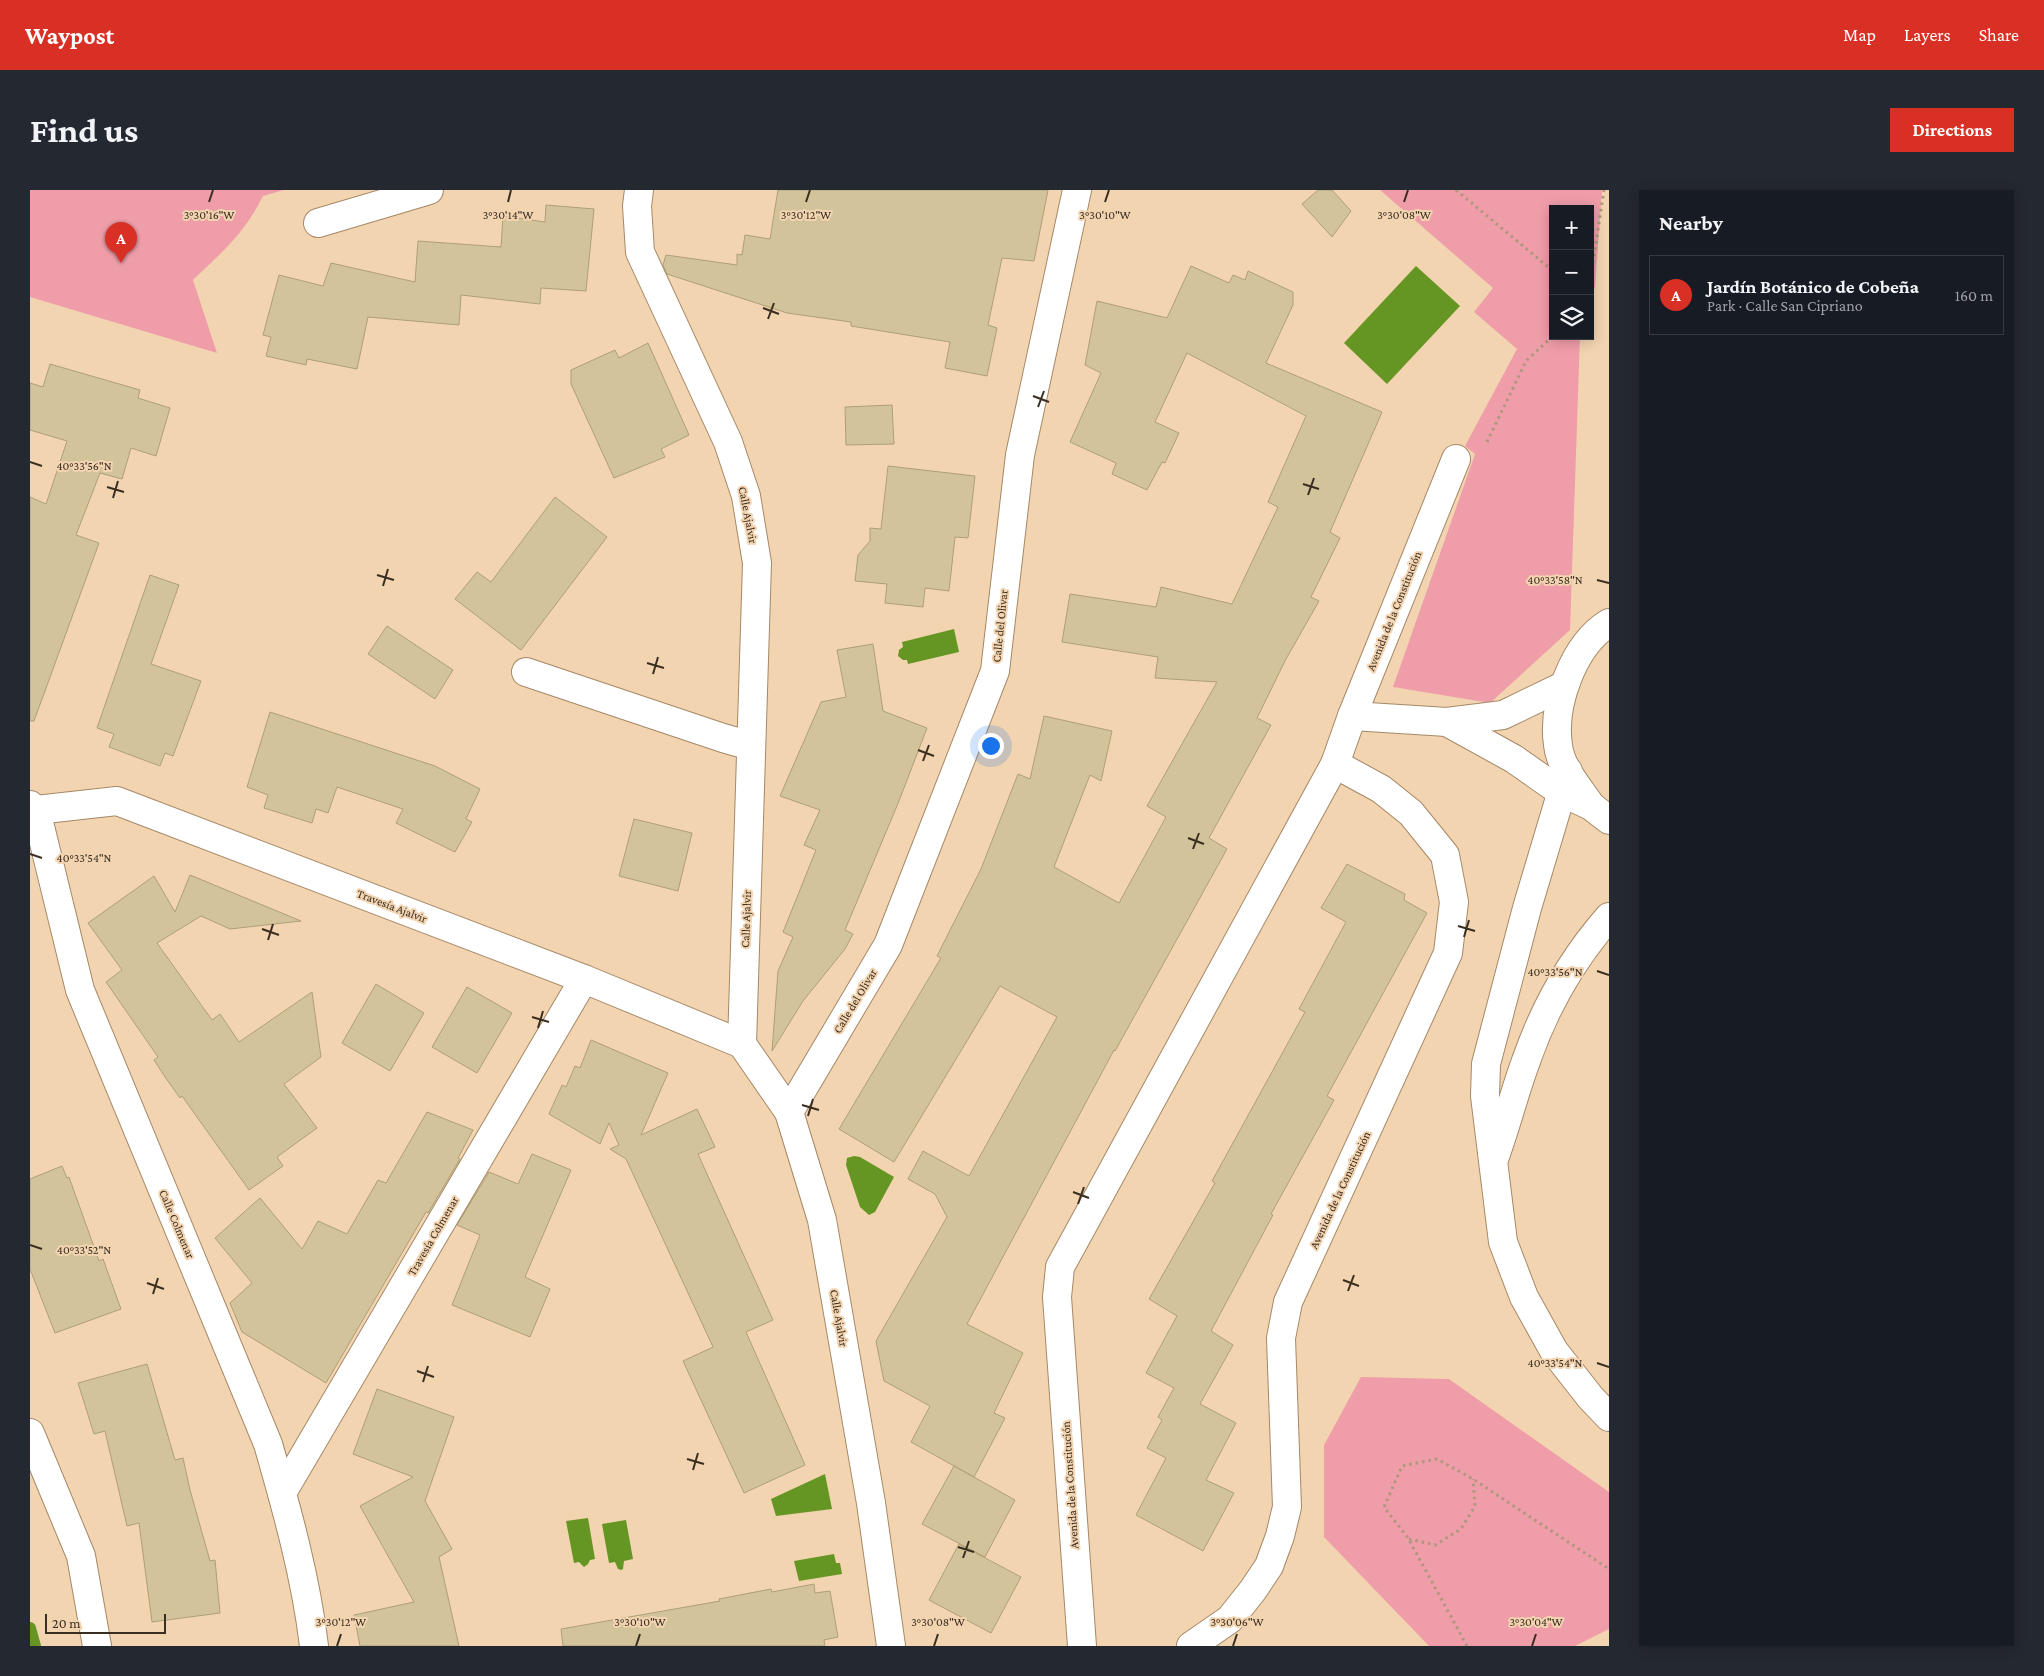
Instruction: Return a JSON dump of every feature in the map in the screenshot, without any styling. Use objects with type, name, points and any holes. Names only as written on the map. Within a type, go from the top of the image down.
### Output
[{"type":"street","points":[[318,222],[429,190]]},
{"type":"street","name":"Calle Ajalvir","points":[[639,190],[637,206],[640,252],[728,442],[746,496],[757,563],[742,1044],[789,1112],[822,1220],[871,1503],[891,1646]]},
{"type":"street","name":"Calle del Olivar","points":[[789,1112],[888,945],[995,671],[1020,455],[1077,190]]},
{"type":"street","name":"Avenida de la Constitución","points":[[1082,1646],[1056,1297],[1060,1267],[1335,764],[1352,716],[1456,459]]},
{"type":"street","points":[[1607,619],[1586,643],[1563,686],[1558,717],[1558,746],[1565,782],[1527,908],[1486,1064],[1485,1096],[1504,1242],[1524,1298],[1554,1351],[1590,1397],[1609,1417]]},
{"type":"street","points":[[526,672],[751,746]]},
{"type":"street","points":[[1352,716],[1447,722],[1503,715],[1563,686]]},
{"type":"street","points":[[1447,722],[1514,759],[1565,782],[1600,813]]},
{"type":"street","name":"Avenida de la Constitución","points":[[1191,1646],[1230,1618],[1253,1590],[1268,1566],[1280,1536],[1287,1507],[1281,1338],[1288,1302],[1448,953],[1454,902],[1446,855],[1411,813],[1381,789],[1335,764]]},
{"type":"street","name":"Travesía Ajalvir","points":[[33,808],[117,801],[584,979],[742,1044]]},
{"type":"street","name":"Calle Colmenar","points":[[33,808],[80,990],[268,1444],[282,1493],[310,1614],[314,1646]]},
{"type":"street","points":[[1493,1163],[1508,1123],[1526,1061],[1545,1014],[1587,943],[1609,916]]},
{"type":"street","name":"Travesía Colmenar","points":[[282,1493],[584,979]]},
{"type":"street","points":[[30,1433],[81,1556],[97,1646]]},
{"type":"path","points":[[1456,190],[1549,268]]},
{"type":"path","points":[[1594,256],[1604,190]]},
{"type":"path","points":[[1456,459],[1484,448],[1526,361],[1549,340]]},
{"type":"path","points":[[1467,1646],[1408,1538],[1384,1507],[1402,1466],[1437,1459],[1473,1479],[1609,1569]]},
{"type":"path","points":[[1408,1538],[1435,1545],[1461,1529],[1475,1506],[1473,1479]]},
{"type":"shaded area","points":[[30,190],[284,190],[263,196],[240,232],[193,280],[217,353],[30,297]]},
{"type":"shaded area","points":[[1380,190],[1602,190],[1594,289],[1594,205],[1549,205],[1549,340],[1580,340],[1570,630],[1490,703],[1393,687],[1475,454],[1465,446],[1517,349],[1474,312],[1493,288]]},
{"type":"shaded area","points":[[1416,266],[1460,306],[1387,384],[1344,343]]},
{"type":"shaded area","points":[[954,629],[959,652],[908,664],[907,660],[903,660],[898,656],[899,650],[903,647],[902,642]]},
{"type":"shaded area","points":[[860,1157],[894,1177],[875,1212],[869,1215],[860,1207],[846,1165],[847,1158]]},
{"type":"shaded area","points":[[1361,1377],[1449,1379],[1609,1492],[1609,1629],[1575,1646],[1429,1646],[1324,1537],[1324,1445]]},
{"type":"shaded area","points":[[825,1474],[832,1509],[776,1516],[771,1499]]},
{"type":"shaded area","points":[[588,1518],[595,1559],[590,1560],[584,1567],[579,1562],[574,1563],[566,1521]]},
{"type":"shaded area","points":[[626,1520],[633,1559],[624,1561],[623,1569],[621,1570],[618,1569],[615,1562],[609,1563],[602,1524]]},
{"type":"shaded area","points":[[834,1554],[836,1563],[840,1563],[842,1574],[799,1581],[794,1561]]},
{"type":"building","points":[[778,190],[1048,190],[1034,261],[1002,258],[988,325],[997,328],[987,376],[945,368],[950,342],[851,326],[851,322],[787,313],[667,274],[663,265],[666,255],[737,265],[737,254],[742,255],[745,235],[770,239]]},
{"type":"building","points":[[1318,190],[1332,190],[1351,211],[1332,237],[1302,204]]},
{"type":"building","points":[[546,205],[594,209],[586,291],[541,288],[540,304],[461,295],[459,325],[368,317],[357,369],[307,359],[306,365],[266,356],[271,337],[263,335],[279,275],[323,286],[331,263],[415,282],[418,241],[501,247],[503,216],[545,222]]},
{"type":"building","points":[[1191,266],[1229,283],[1233,275],[1245,280],[1248,271],[1293,292],[1293,305],[1266,363],[1382,412],[1330,532],[1340,538],[1311,597],[1319,601],[1286,659],[1257,718],[1271,725],[1209,838],[1227,849],[1114,1050],[967,1324],[1023,1353],[994,1413],[1005,1418],[974,1477],[911,1442],[930,1406],[884,1381],[876,1341],[947,1217],[935,1194],[908,1179],[923,1151],[969,1176],[1057,1017],[1000,986],[894,1162],[839,1129],[941,958],[937,956],[981,869],[1018,774],[1030,779],[1044,716],[1112,731],[1101,781],[1090,775],[1054,867],[1119,903],[1166,817],[1147,806],[1217,682],[1155,678],[1158,657],[1062,642],[1070,594],[1156,607],[1161,587],[1232,604],[1278,507],[1268,502],[1306,416],[1187,353],[1155,422],[1179,433],[1165,463],[1162,462],[1147,490],[1112,474],[1116,463],[1070,442],[1101,373],[1085,365],[1097,301],[1167,318]]},
{"type":"building","points":[[648,343],[689,435],[661,449],[665,457],[614,478],[571,384],[571,370],[615,350],[619,358]]},
{"type":"building","points":[[50,364],[140,390],[138,398],[170,408],[156,456],[131,448],[122,479],[100,473],[76,535],[99,543],[34,721],[30,721],[30,497],[46,504],[67,441],[30,430],[30,383],[43,387]]},
{"type":"building","points":[[892,405],[894,444],[846,445],[845,407]]},
{"type":"building","points":[[888,466],[975,476],[968,538],[955,537],[949,591],[925,588],[923,607],[885,603],[887,584],[855,581],[858,555],[870,541],[870,528],[881,529]]},
{"type":"building","points":[[555,497],[607,537],[521,650],[455,599],[477,572],[491,582]]},
{"type":"building","points":[[150,575],[179,585],[151,664],[201,681],[173,756],[165,753],[160,766],[109,747],[114,734],[97,728]]},
{"type":"building","points":[[387,626],[453,670],[435,699],[368,654]]},
{"type":"building","points":[[873,644],[883,711],[927,728],[899,801],[845,930],[853,934],[845,949],[803,1001],[772,1051],[778,971],[793,937],[783,932],[816,850],[804,845],[820,810],[780,796],[821,702],[846,697],[837,650]]},
{"type":"building","points":[[270,712],[435,766],[480,789],[466,819],[472,822],[455,852],[396,823],[403,809],[337,787],[328,813],[316,809],[312,823],[264,808],[268,795],[247,787]]},
{"type":"building","points":[[634,819],[692,833],[678,891],[619,876]]},
{"type":"building","points":[[1347,864],[1405,894],[1404,900],[1427,913],[1327,1096],[1334,1100],[1271,1214],[1273,1215],[1211,1331],[1233,1345],[1200,1404],[1236,1423],[1206,1480],[1234,1493],[1203,1551],[1136,1515],[1166,1458],[1147,1448],[1162,1420],[1158,1417],[1174,1388],[1146,1373],[1177,1316],[1149,1299],[1215,1183],[1212,1181],[1305,1012],[1299,1009],[1346,922],[1321,908]]},
{"type":"building","points":[[190,875],[301,921],[230,929],[201,916],[157,943],[212,1020],[220,1014],[239,1042],[312,992],[321,1057],[284,1084],[317,1128],[277,1157],[283,1166],[249,1190],[182,1096],[180,1098],[165,1077],[154,1060],[158,1057],[106,982],[122,970],[88,923],[154,876],[175,912]]},
{"type":"building","points":[[376,984],[424,1013],[390,1071],[342,1043]]},
{"type":"building","points":[[467,987],[512,1013],[477,1073],[432,1047]]},
{"type":"building","points":[[591,1040],[668,1073],[641,1135],[697,1109],[715,1147],[698,1154],[773,1320],[746,1332],[805,1465],[744,1493],[683,1361],[713,1347],[626,1159],[610,1149],[619,1145],[609,1123],[600,1144],[549,1114],[562,1085],[566,1087],[575,1066],[580,1068]]},
{"type":"building","points":[[427,1112],[473,1130],[458,1158],[460,1159],[428,1213],[426,1212],[326,1383],[242,1332],[230,1303],[252,1283],[215,1238],[260,1198],[302,1249],[318,1221],[347,1234],[378,1180],[386,1183]]},
{"type":"building","points":[[532,1154],[571,1170],[525,1277],[550,1289],[530,1337],[452,1305],[480,1235],[457,1225],[489,1172],[518,1184]]},
{"type":"building","points":[[62,1166],[67,1178],[69,1177],[99,1261],[103,1259],[121,1309],[55,1333],[30,1269],[30,1179]]},
{"type":"building","points":[[147,1364],[175,1460],[183,1458],[210,1561],[215,1560],[220,1613],[152,1622],[139,1523],[127,1526],[105,1431],[94,1434],[78,1383]]},
{"type":"building","points":[[377,1389],[454,1417],[425,1501],[452,1549],[439,1557],[459,1646],[360,1646],[354,1615],[414,1602],[360,1506],[413,1477],[353,1454]]},
{"type":"building","points":[[954,1466],[1015,1500],[985,1557],[922,1524]]},
{"type":"building","points":[[959,1544],[1021,1577],[991,1633],[929,1600]]},
{"type":"building","points":[[814,1584],[815,1593],[830,1591],[838,1637],[824,1640],[825,1646],[563,1646],[561,1629],[720,1601],[719,1599],[771,1589],[772,1592]]},
{"type":"waterway","points":[[30,1628],[35,1646]]},
{"type":"place","name":"Jardín Botánico de Cobeña","points":[[121,263]]}]
